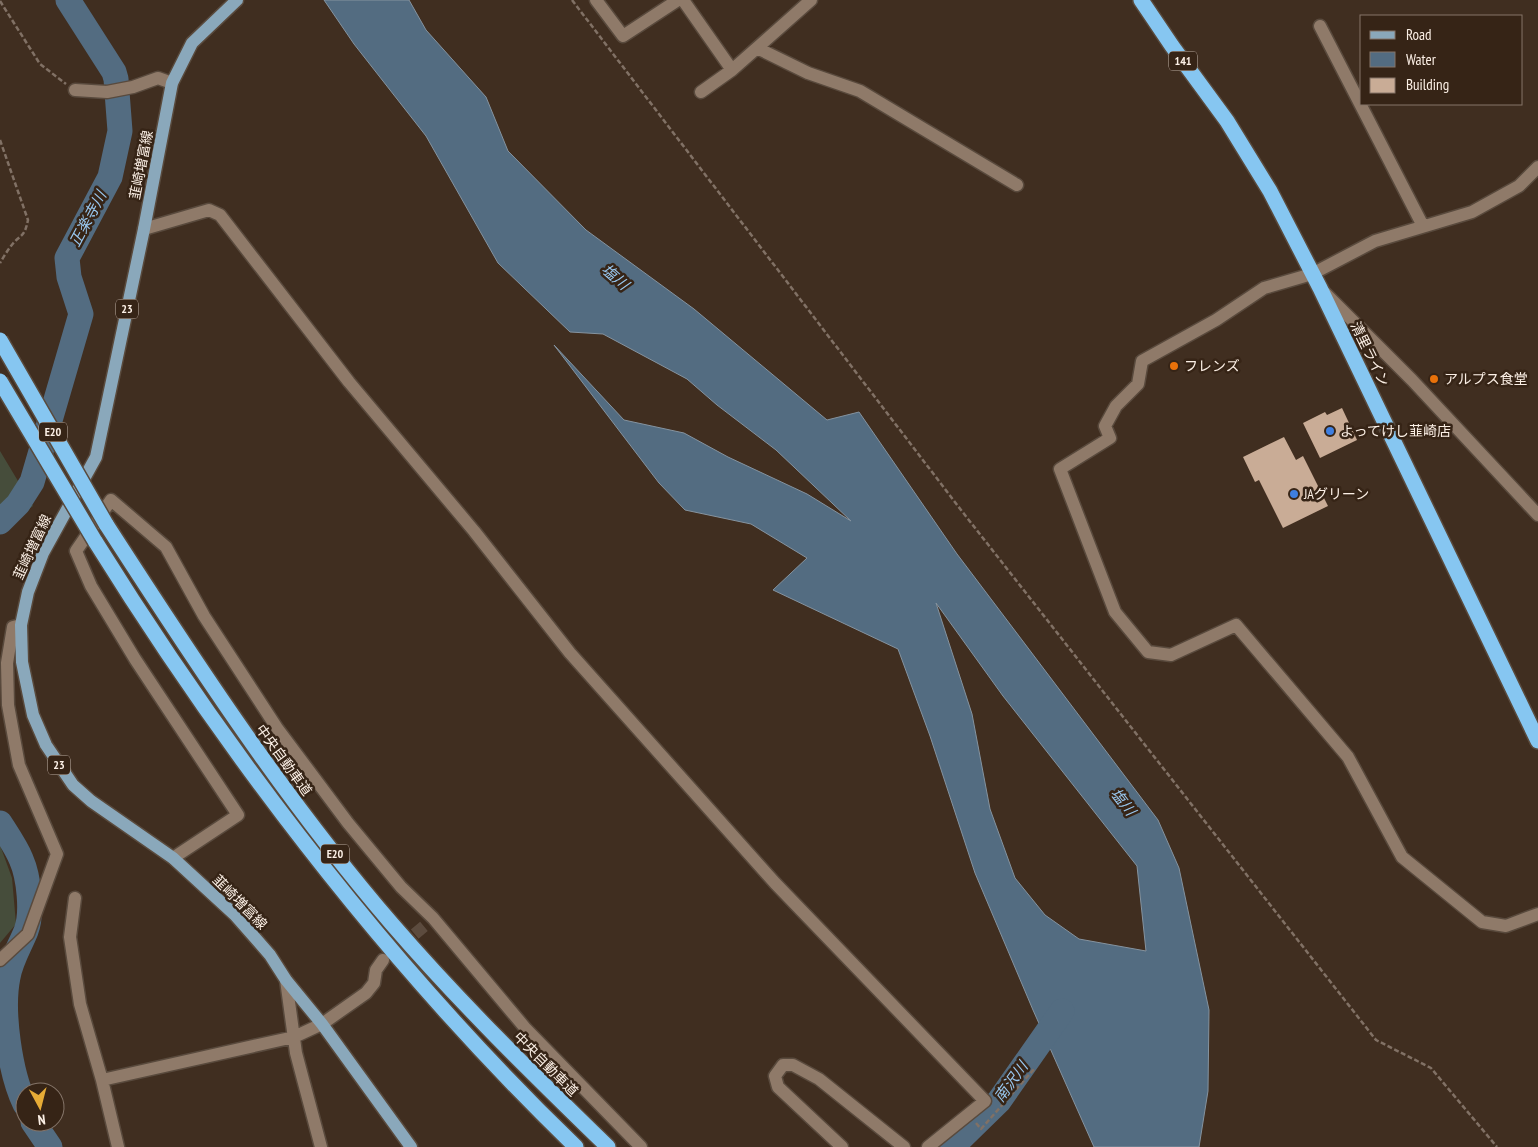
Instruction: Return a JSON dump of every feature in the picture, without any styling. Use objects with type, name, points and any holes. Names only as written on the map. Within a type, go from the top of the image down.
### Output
[{"type":"highway","name":"清里ライン","points":[[1141,0],[1243,146],[1270,191],[1320,288],[1538,741]]},
{"type":"highway","name":"中央自動車道","points":[[0,340],[106,524],[248,740],[289,795],[391,923],[445,984],[608,1147]]},
{"type":"highway","name":"E20","points":[[0,381],[142,618],[188,686],[274,804],[332,879],[430,995],[487,1057],[576,1147]]},
{"type":"main road","name":"韮崎増富線","points":[[237,0],[192,43],[172,83],[96,457],[43,553],[28,592],[21,625],[22,662],[33,715],[46,745],[73,785],[91,801],[173,858],[235,915],[270,955],[286,980],[322,1024],[411,1147]]},
{"type":"street","points":[[596,0],[623,36],[678,0]]},
{"type":"street","points":[[683,0],[732,70]]},
{"type":"street","points":[[701,92],[732,70],[811,0]]},
{"type":"street","points":[[1320,26],[1360,104]]},
{"type":"street","points":[[757,48],[808,73],[860,91],[1017,185]]},
{"type":"street","points":[[75,90],[107,92],[133,87],[158,78],[172,83]]},
{"type":"street","points":[[1361,105],[1423,226]]},
{"type":"street","points":[[1538,167],[1519,186],[1472,212],[1375,240],[1312,274],[1264,288],[1216,320],[1142,361],[1138,384],[1116,406],[1105,426],[1110,438],[1060,469],[1115,612],[1148,652],[1171,655],[1236,625],[1348,757],[1402,857],[1482,922],[1506,926],[1538,914]]},
{"type":"street","points":[[144,228],[209,210],[220,215],[349,382],[474,532],[570,653],[775,883],[985,1101],[928,1147]]},
{"type":"street","points":[[1320,288],[1412,380],[1538,516]]},
{"type":"street","points":[[173,858],[238,816],[135,659],[91,586],[76,551],[110,500],[166,547],[204,616],[277,728],[348,822],[401,887],[526,1029],[641,1147]]},
{"type":"street","points":[[0,960],[28,934],[57,854],[19,765],[8,705],[7,663],[13,627],[21,625]]},
{"type":"street","points":[[75,898],[70,937],[80,1004],[102,1080],[118,1147]]},
{"type":"street","points":[[102,1080],[294,1037],[322,1024],[366,992],[374,983],[376,970],[383,960]]},
{"type":"street","points":[[286,980],[296,1053],[321,1147]]},
{"type":"street","points":[[842,1147],[778,1087],[775,1076],[783,1065],[793,1065],[819,1079],[904,1147]]},
{"type":"path","points":[[572,0],[961,510],[1376,1040],[1431,1068],[1497,1147]]},
{"type":"path","points":[[0,1],[40,64],[75,90]]},
{"type":"path","points":[[0,140],[28,220],[21,238],[11,245],[0,263]]},
{"type":"path","points":[[969,1114],[981,1129],[1035,1068]]},
{"type":"green space","points":[[0,451],[33,506],[0,529]]},
{"type":"green space","points":[[0,845],[12,878],[16,924],[0,943]]},
{"type":"water","name":"塩川","points":[[324,0],[409,0],[426,30],[486,97],[508,151],[586,230],[694,309],[827,420],[859,412],[957,554],[1158,820],[1179,868],[1209,1010],[1208,1091],[1199,1147],[1094,1147],[975,873],[930,736],[898,649],[773,590],[807,558],[751,524],[685,510],[659,483],[554,345],[624,420],[684,433],[728,457],[807,494],[851,521],[776,450],[717,405],[687,379],[603,334],[570,332],[498,263],[426,136],[354,44]],"holes":[[[936,603],[1003,696],[1137,866],[1146,951],[1079,939],[1045,915],[1015,878],[990,809],[972,714]]]},
{"type":"building","name":"よってけし韮崎店","points":[[1342,408],[1357,440],[1320,458],[1303,423],[1325,412],[1327,415]]},
{"type":"building","name":"JAグリーン","points":[[1284,437],[1296,460],[1303,456],[1328,506],[1283,528],[1259,480],[1255,482],[1243,457]]},
{"type":"waterway","name":"正楽寺川","points":[[0,522],[18,504],[32,482],[81,314],[69,277],[67,258],[110,177],[120,131],[114,72],[68,0]]},
{"type":"waterway","name":"正楽寺川","points":[[0,823],[14,845],[24,867],[30,905],[26,931],[13,959],[6,991],[8,1042],[17,1082]]},
{"type":"waterway","name":"南沢川","points":[[952,1147],[999,1101],[1062,1011]]},
{"type":"waterway","name":"正楽寺川","points":[[40,1132],[50,1147]]},
{"type":"tunnel","points":[[387,957],[428,923]]},
{"type":"place","name":"フレンズ","points":[[1174,366]]},
{"type":"place","name":"アルプス食堂","points":[[1434,379]]},
{"type":"place","name":"よってけし韮崎店","points":[[1330,431]]},
{"type":"place","name":"JAグリーン","points":[[1294,494]]}]
